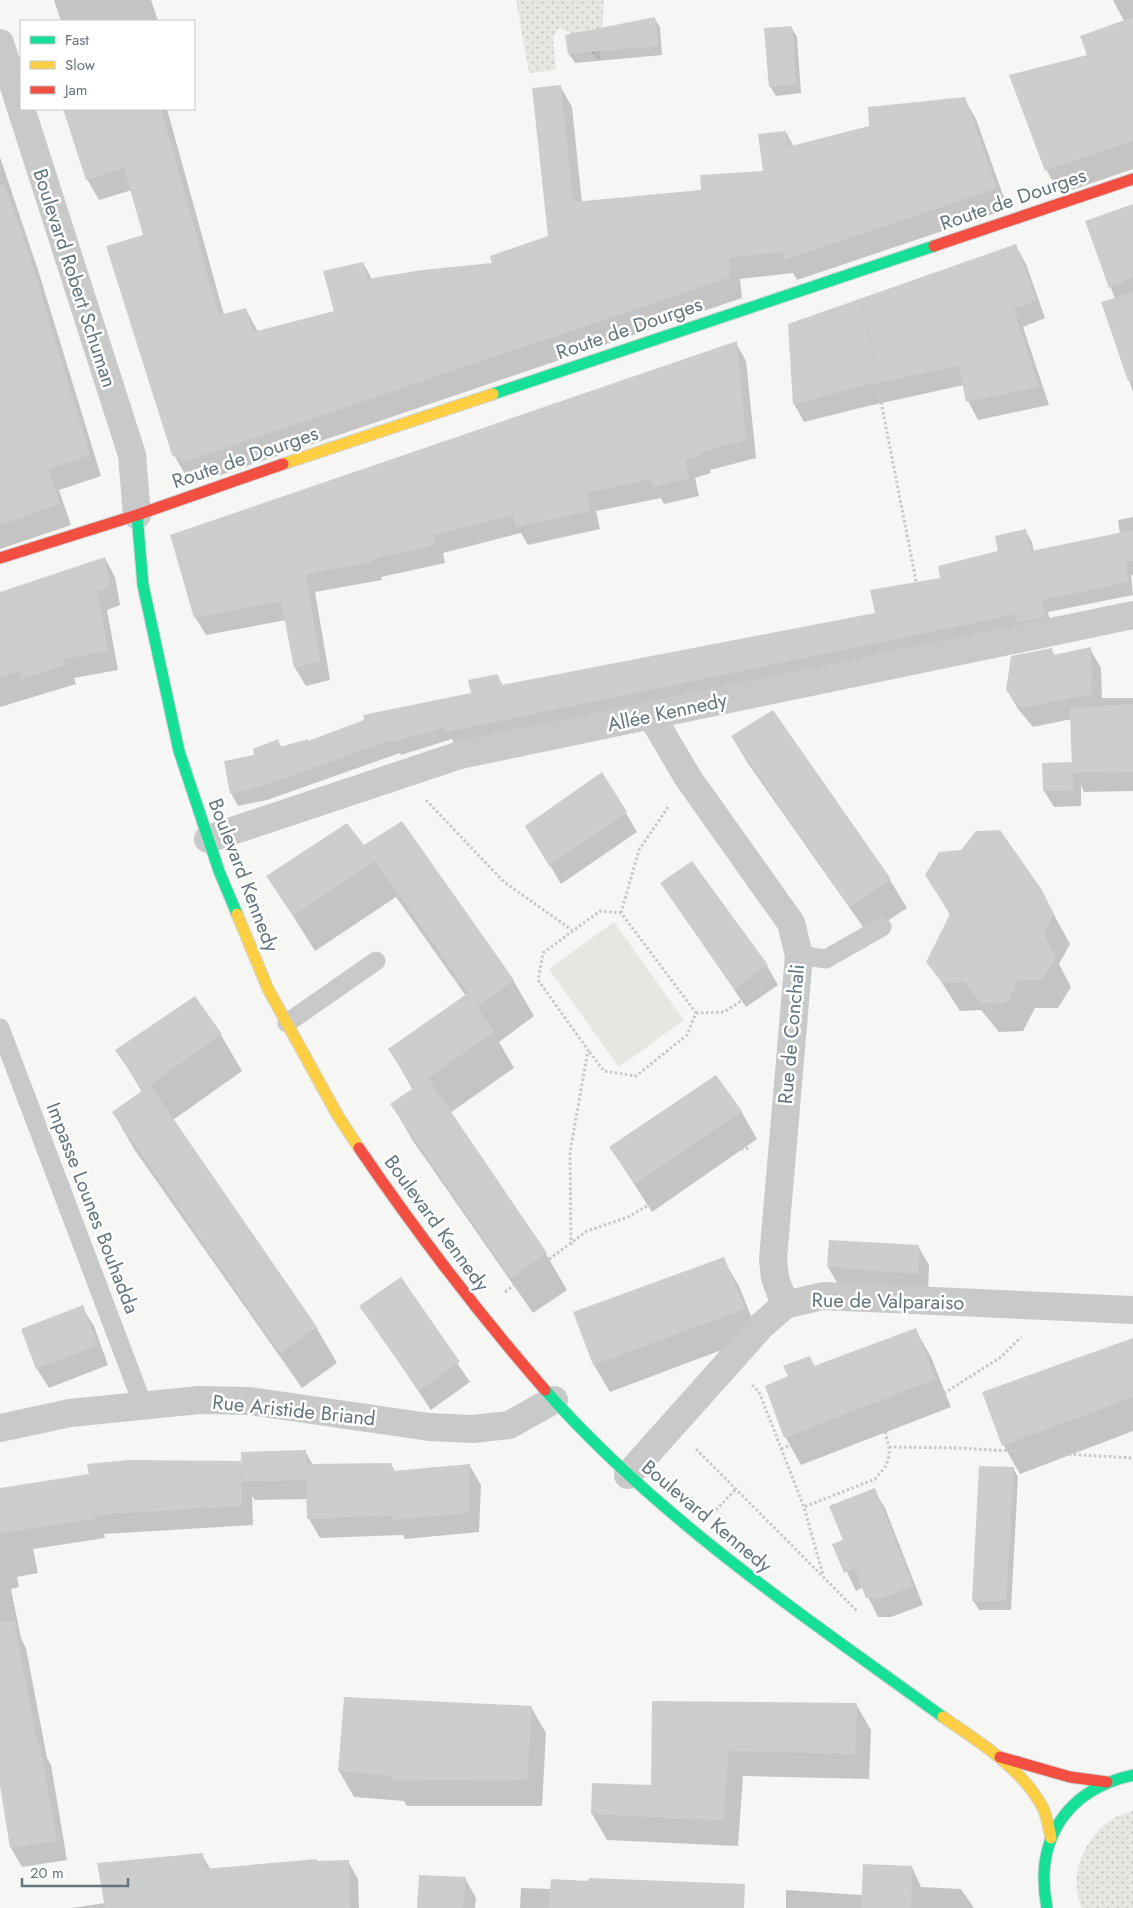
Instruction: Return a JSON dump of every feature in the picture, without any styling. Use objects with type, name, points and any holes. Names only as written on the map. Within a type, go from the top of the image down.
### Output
[{"type":"street","name":"Boulevard Robert Schuman","points":[[0,43],[20,105]]},
{"type":"street","name":"Boulevard Robert Schuman","points":[[21,110],[132,455],[137,515]]},
{"type":"street","name":"Route de Dourges","points":[[0,558],[137,515],[205,490],[1133,179]]},
{"type":"street","name":"Boulevard Kennedy","points":[[137,515],[141,574],[179,751],[208,839],[268,989],[338,1116],[406,1217],[478,1312],[554,1400],[628,1475],[694,1533],[752,1578],[999,1757],[1034,1793],[1044,1810],[1051,1838]]},
{"type":"street","name":"Allée Kennedy","points":[[208,839],[460,755],[1133,615]]},
{"type":"street","name":"Rue de Conchali","points":[[651,715],[688,778],[791,923],[799,955],[781,1145],[773,1259],[775,1278],[785,1305]]},
{"type":"street","name":"Rue de Valparaiso","points":[[628,1475],[761,1326],[785,1305],[823,1296],[1133,1310]]},
{"type":"street","name":"Rue Aristide Briand","points":[[0,1428],[70,1414],[199,1400],[250,1401],[429,1427],[473,1429],[509,1425],[554,1400]]},
{"type":"street","name":"Boulevard Kennedy","points":[[999,1757],[1070,1777],[1107,1782]]},
{"type":"street","points":[[1047,1908],[1042,1885],[1043,1871],[1051,1838],[1069,1809],[1085,1795],[1107,1782],[1133,1775]]},
{"type":"lane","points":[[799,955],[826,959],[882,927]]},
{"type":"lane","points":[[287,1023],[376,961]]},
{"type":"lane","name":"Impasse Lounes Bouhadda","points":[[0,1028],[143,1405]]},
{"type":"path","points":[[856,272],[931,657]]},
{"type":"path","points":[[402,773],[453,831],[504,882],[572,930]]},
{"type":"path","points":[[621,912],[639,850],[688,778]]},
{"type":"path","points":[[621,912],[600,912],[572,930],[543,953],[538,980],[588,1050],[604,1071],[636,1076],[686,1035],[696,1013]]},
{"type":"path","points":[[621,912],[696,1013]]},
{"type":"path","points":[[696,1013],[724,1012],[765,986],[795,992]]},
{"type":"path","points":[[570,1245],[570,1152],[588,1050]]},
{"type":"path","points":[[478,1312],[587,1231],[628,1217],[696,1178],[722,1151],[781,1145]]},
{"type":"path","points":[[884,1431],[1001,1357],[1051,1306]]},
{"type":"path","points":[[729,1363],[759,1392],[804,1507],[823,1576]]},
{"type":"path","points":[[781,1449],[858,1418],[872,1420],[884,1431],[889,1447],[886,1466],[875,1479],[804,1507]]},
{"type":"path","points":[[672,1426],[858,1613]]},
{"type":"path","points":[[889,1447],[958,1448],[1133,1458]]},
{"type":"shaded area","points":[[516,0],[604,0],[600,60],[568,32],[559,28],[553,38],[556,70],[529,73]]},
{"type":"shaded area","points":[[614,922],[684,1020],[619,1067],[549,969]]},
{"type":"shaded area","points":[[1133,1811],[1133,1908],[1081,1908],[1077,1891],[1077,1876],[1084,1851],[1099,1830],[1109,1821]]},
{"type":"building","points":[[655,17],[658,46],[568,54],[565,35]]},
{"type":"building","points":[[1133,17],[1133,141],[1045,171],[1009,75],[1087,55],[1080,36]]},
{"type":"building","points":[[792,26],[796,84],[769,87],[764,28]]},
{"type":"building","points":[[561,85],[573,202],[701,190],[700,175],[763,171],[758,134],[786,131],[787,147],[869,126],[868,107],[965,97],[997,188],[784,260],[783,252],[729,258],[730,277],[184,462],[172,455],[106,246],[143,235],[124,168],[86,180],[63,110],[161,110],[219,315],[246,308],[253,332],[334,311],[323,271],[363,262],[367,279],[422,270],[492,263],[490,256],[548,236],[532,88]]},
{"type":"building","points":[[4,184],[28,251],[90,455],[49,469],[60,504],[0,525],[0,185]]},
{"type":"building","points":[[1133,204],[1133,277],[1109,288],[1085,221]]},
{"type":"building","points":[[1016,244],[1036,300],[1014,309],[1039,387],[966,402],[959,366],[857,387],[793,405],[788,324]]},
{"type":"building","points":[[1133,292],[1133,380],[1128,381],[1101,302]]},
{"type":"building","points":[[737,341],[746,440],[701,452],[702,455],[685,460],[689,478],[653,487],[651,479],[587,493],[590,511],[516,527],[513,515],[433,535],[435,545],[372,559],[373,562],[306,574],[320,662],[294,668],[281,601],[194,618],[170,535]]},
{"type":"building","points":[[1026,529],[1031,551],[1133,530],[1133,561],[1125,563],[1129,582],[1041,600],[1045,617],[1016,623],[1017,614],[446,732],[445,727],[393,742],[392,740],[259,787],[230,794],[224,761],[254,755],[253,749],[278,739],[280,747],[308,739],[308,741],[364,720],[363,715],[471,693],[468,680],[498,674],[501,685],[875,613],[870,590],[940,578],[938,566],[998,551],[995,536]]},
{"type":"building","points":[[105,557],[110,586],[97,591],[108,651],[64,659],[66,665],[21,679],[20,671],[0,677],[0,592]]},
{"type":"building","points":[[1091,647],[1092,694],[1021,708],[1006,690],[1011,656],[1052,648],[1053,655]]},
{"type":"building","points":[[1133,704],[1133,772],[1072,773],[1070,708]]},
{"type":"building","points":[[773,710],[891,879],[850,907],[731,736]]},
{"type":"building","points":[[1072,762],[1073,790],[1043,791],[1042,763]]},
{"type":"building","points":[[602,772],[627,812],[549,866],[525,826]]},
{"type":"building","points":[[402,821],[514,980],[477,1007],[494,1032],[414,1088],[388,1049],[468,993],[375,861],[293,916],[266,876],[347,823],[364,845]]},
{"type":"building","points":[[1000,830],[1042,890],[1054,914],[1044,935],[1056,958],[1041,980],[1018,980],[1007,1003],[982,1004],[964,982],[942,983],[926,962],[950,914],[925,875],[939,852],[961,850],[976,831]]},
{"type":"building","points":[[692,861],[768,965],[734,989],[660,883]]},
{"type":"building","points":[[195,996],[222,1034],[150,1085],[317,1327],[280,1353],[112,1112],[143,1090],[115,1050]]},
{"type":"building","points":[[716,1075],[742,1111],[635,1184],[609,1147]]},
{"type":"building","points":[[428,1078],[547,1253],[511,1278],[390,1104]]},
{"type":"building","points":[[829,1240],[919,1245],[918,1274],[827,1267]]},
{"type":"building","points":[[724,1257],[745,1309],[593,1365],[573,1312]]},
{"type":"building","points":[[401,1277],[460,1362],[419,1391],[359,1306]]},
{"type":"building","points":[[83,1305],[98,1345],[36,1369],[21,1329]]},
{"type":"building","points":[[916,1328],[936,1379],[784,1438],[765,1386],[788,1376],[783,1366],[810,1356],[814,1366]]},
{"type":"building","points":[[1133,1338],[1133,1397],[1002,1446],[982,1392]]},
{"type":"building","points":[[306,1450],[306,1464],[391,1463],[392,1471],[470,1464],[469,1513],[393,1520],[393,1516],[307,1519],[306,1469],[306,1480],[242,1482],[241,1452]]},
{"type":"building","points":[[128,1460],[241,1461],[242,1506],[94,1515],[95,1519],[0,1533],[0,1488],[89,1474],[87,1464]]},
{"type":"building","points":[[979,1466],[1014,1467],[1006,1601],[972,1601]]},
{"type":"building","points":[[875,1488],[913,1586],[880,1599],[866,1598],[854,1568],[844,1573],[832,1544],[843,1540],[829,1506]]},
{"type":"building","points":[[14,1621],[38,1746],[40,1745],[57,1841],[10,1848],[0,1786],[0,1622]]},
{"type":"building","points":[[344,1697],[532,1706],[527,1780],[391,1781],[391,1776],[338,1771]]},
{"type":"building","points":[[652,1701],[857,1703],[855,1754],[729,1751],[723,1821],[591,1814],[592,1783],[651,1785]]},
{"type":"building","points":[[203,1853],[204,1869],[317,1859],[317,1861],[349,1860],[350,1908],[105,1908],[97,1863]]},
{"type":"building","points":[[863,1864],[912,1866],[911,1908],[861,1908]]},
{"type":"building","points":[[419,1875],[466,1877],[463,1908],[417,1908]]},
{"type":"building","points":[[589,1878],[745,1884],[744,1908],[548,1908],[551,1879],[588,1881]]},
{"type":"traffic: fast","points":[[493,394],[934,246]]},
{"type":"traffic: fast","points":[[137,515],[143,585],[179,751],[219,871],[237,914]]},
{"type":"traffic: fast","points":[[545,1390],[589,1437],[636,1482],[685,1524],[786,1603],[943,1717]]},
{"type":"traffic: fast","points":[[1047,1908],[1044,1884],[1045,1861],[1051,1840],[1060,1822],[1072,1806],[1089,1793],[1109,1782],[1133,1775]]},
{"type":"traffic: slow","points":[[283,464],[493,394]]},
{"type":"traffic: slow","points":[[237,914],[268,989],[338,1116],[359,1148]]},
{"type":"traffic: slow","points":[[943,1717],[999,1757],[1024,1780],[1043,1808],[1051,1838]]},
{"type":"traffic: jam","points":[[934,246],[1133,179]]},
{"type":"traffic: jam","points":[[0,558],[137,515],[283,464]]},
{"type":"traffic: jam","points":[[359,1148],[449,1272],[545,1390]]},
{"type":"traffic: jam","points":[[1000,1757],[1070,1777],[1107,1782]]}]
